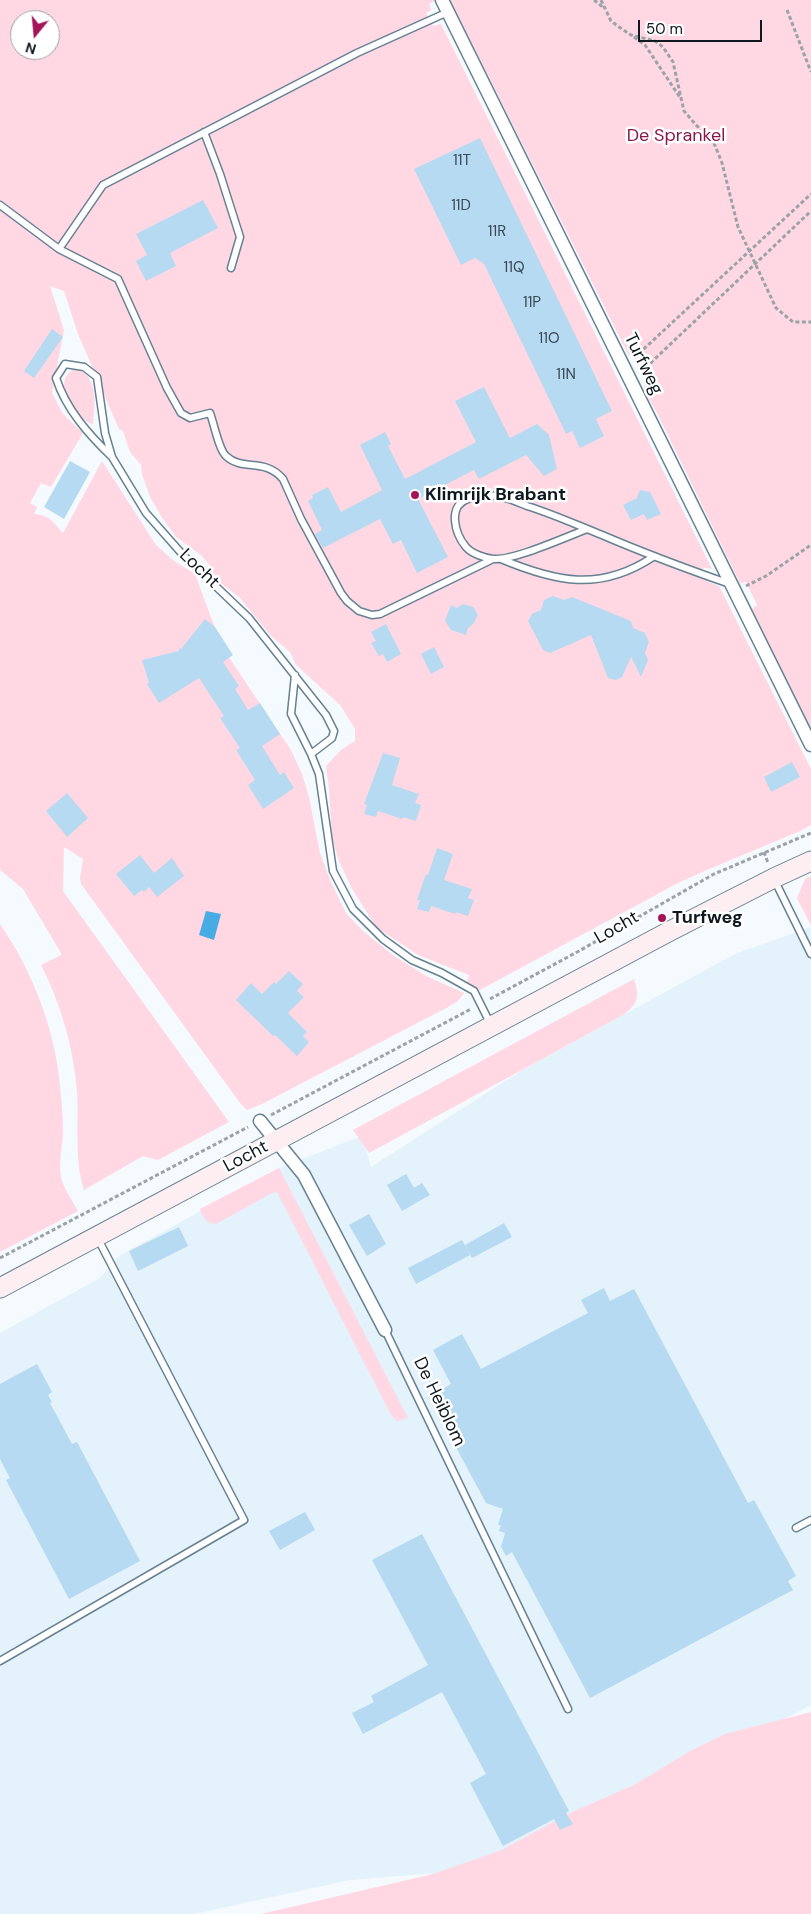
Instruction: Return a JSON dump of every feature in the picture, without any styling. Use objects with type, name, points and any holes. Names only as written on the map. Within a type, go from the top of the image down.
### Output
[{"type":"street","name":"Turfweg","points":[[442,0],[811,745]]},
{"type":"street","name":"Locht","points":[[0,1288],[670,931],[774,878],[811,862]]},
{"type":"street","name":"De Heiblom","points":[[260,1121],[304,1175],[385,1330]]},
{"type":"lane","points":[[59,249],[103,185],[357,53],[448,12]]},
{"type":"lane","points":[[204,132],[220,174],[240,237],[231,268]]},
{"type":"lane","points":[[2,208],[59,249],[118,279],[167,388],[181,412],[190,418],[210,413],[215,423],[221,449],[226,456],[235,462],[265,466],[276,472],[282,479],[321,558],[341,593],[352,606],[365,613],[380,614],[497,559],[525,553],[587,529]]},
{"type":"lane","name":"Locht","points":[[112,457],[89,436],[61,394],[56,378],[64,364],[84,367],[96,378],[105,433],[112,457],[146,513],[183,555],[249,618],[295,674],[309,696],[326,715],[334,731],[332,738],[311,754]]},
{"type":"lane","points":[[653,557],[641,565],[614,576],[583,581],[561,580],[476,554],[467,548],[459,535],[455,524],[455,514],[458,504],[467,499],[479,496],[499,496],[556,516],[732,588]]},
{"type":"lane","points":[[295,674],[291,714],[319,774],[333,871],[353,909],[383,938],[412,960],[442,973],[474,991],[492,1026]]},
{"type":"lane","points":[[774,878],[811,954]]},
{"type":"lane","points":[[0,1661],[244,1520],[96,1236]]},
{"type":"lane","name":"De Heiblom","points":[[385,1330],[568,1709]]},
{"type":"lane","points":[[796,1528],[811,1520]]},
{"type":"path","points":[[594,0],[606,10]]},
{"type":"path","points":[[601,0],[611,21],[645,45],[682,102]]},
{"type":"path","points":[[787,10],[811,72]]},
{"type":"path","points":[[631,35],[655,41],[664,47],[673,62],[684,111],[712,138],[722,163],[738,226],[776,308],[793,322],[811,322]]},
{"type":"path","points":[[624,367],[811,194]]},
{"type":"path","points":[[632,382],[811,211]]},
{"type":"path","points":[[732,588],[766,576],[811,544]]},
{"type":"path","name":"Locht","points":[[0,1258],[481,1004],[714,874],[811,833]]},
{"type":"shaded area","points":[[811,927],[811,1705],[498,1868],[350,1880],[194,1914],[0,1914],[0,1333],[100,1278],[119,1256],[279,1168],[362,1136],[371,1167],[524,1069],[735,954]]},
{"type":"green space","name":"Klimrijk Brabant","points":[[0,0],[437,0],[429,4],[431,10],[426,13],[433,26],[441,24],[712,569],[702,567],[709,582],[719,586],[811,769],[811,825],[676,884],[478,991],[466,986],[469,975],[418,955],[376,927],[351,887],[339,861],[332,838],[326,766],[341,750],[355,741],[355,729],[340,705],[296,665],[290,652],[270,635],[240,598],[214,578],[210,566],[202,556],[176,537],[161,516],[150,497],[141,465],[130,452],[123,431],[119,429],[78,334],[64,291],[50,286],[64,330],[52,393],[63,414],[83,433],[51,487],[41,483],[30,503],[37,507],[34,514],[48,518],[63,533],[102,461],[156,545],[174,561],[195,574],[226,653],[291,750],[302,774],[309,797],[320,853],[346,913],[363,931],[393,955],[426,976],[464,993],[458,1001],[448,1007],[262,1104],[247,1110],[81,884],[83,859],[64,847],[63,891],[229,1122],[158,1160],[143,1156],[84,1190],[79,1166],[77,1090],[69,1042],[60,1010],[41,965],[61,955],[61,953],[23,889],[0,870]]},
{"type":"green space","name":"De Sprankel","points":[[450,0],[811,0],[811,728],[752,609],[757,605],[746,582],[740,583],[656,411],[643,390],[646,381],[633,355],[629,356]]},
{"type":"green space","points":[[74,369],[82,372],[92,383],[94,391],[93,424],[86,421],[73,408],[65,391],[64,382],[67,375]]},
{"type":"green space","points":[[811,876],[811,926],[797,898],[805,879]]},
{"type":"green space","points":[[0,924],[13,944],[34,985],[49,1028],[59,1073],[61,1096],[63,1134],[60,1166],[61,1178],[78,1211],[0,1252]]},
{"type":"green space","points":[[634,979],[637,991],[635,1004],[623,1015],[369,1153],[353,1130]]},
{"type":"green space","points":[[279,1168],[408,1418],[397,1421],[391,1415],[277,1192],[216,1224],[205,1220],[202,1215],[200,1209]]},
{"type":"green space","points":[[811,1712],[811,1914],[261,1914],[433,1874],[502,1850],[570,1813],[634,1785],[692,1750],[725,1734]]},
{"type":"water","points":[[206,911],[221,914],[214,940],[199,935]]},
{"type":"building","points":[[480,138],[612,411],[596,419],[604,436],[580,448],[572,431],[566,434],[484,264],[475,258],[461,265],[414,169]]},
{"type":"building","points":[[203,200],[218,228],[170,253],[176,266],[146,281],[136,261],[147,255],[136,234]]},
{"type":"building","points":[[52,329],[63,337],[34,378],[24,371]]},
{"type":"building","points":[[484,387],[510,438],[537,424],[549,435],[557,469],[544,476],[526,455],[479,479],[474,470],[418,499],[448,557],[417,573],[401,540],[393,544],[380,519],[323,548],[315,534],[322,530],[308,501],[313,498],[312,495],[328,487],[341,512],[382,490],[360,445],[385,432],[391,444],[388,446],[405,479],[476,442],[455,401]]},
{"type":"building","points":[[70,461],[90,472],[64,519],[44,507]]},
{"type":"building","points":[[640,490],[650,492],[661,514],[647,520],[644,514],[631,520],[623,505],[637,498]]},
{"type":"building","points":[[553,596],[564,600],[572,597],[631,621],[633,628],[645,633],[649,642],[645,653],[648,660],[641,677],[631,657],[622,677],[616,680],[608,678],[591,635],[550,653],[543,650],[528,621],[532,614],[541,610],[544,600]]},
{"type":"building","points":[[463,604],[473,607],[478,615],[473,624],[468,628],[466,635],[451,630],[445,621],[451,605],[457,608]]},
{"type":"building","points":[[205,619],[215,627],[233,655],[223,662],[239,686],[235,689],[248,710],[260,703],[280,734],[262,746],[280,775],[284,772],[294,788],[263,809],[248,785],[255,780],[236,750],[240,748],[220,718],[224,716],[199,678],[159,703],[147,684],[149,683],[142,660],[179,651],[179,648],[181,649]]},
{"type":"building","points":[[386,624],[401,654],[387,662],[383,654],[379,656],[371,643],[376,641],[371,632]]},
{"type":"building","points":[[434,647],[444,667],[431,674],[421,654]]},
{"type":"building","points":[[383,753],[400,758],[392,785],[419,794],[415,803],[421,805],[416,821],[403,817],[402,819],[378,811],[376,817],[364,814],[367,805],[364,804]]},
{"type":"building","points":[[792,762],[800,777],[771,792],[764,777]]},
{"type":"building","points":[[67,793],[88,818],[67,837],[46,811]]},
{"type":"building","points":[[437,848],[453,854],[444,880],[472,889],[468,898],[474,900],[468,916],[431,906],[429,912],[417,909],[420,900],[417,900]]},
{"type":"building","points":[[140,855],[154,873],[172,858],[184,876],[157,897],[149,887],[144,892],[142,890],[134,896],[116,874]]},
{"type":"building","points":[[289,971],[303,984],[297,991],[304,997],[288,1013],[307,1032],[303,1036],[309,1042],[297,1056],[236,1000],[251,983],[262,994]]},
{"type":"building","points":[[406,1174],[414,1188],[422,1183],[430,1195],[402,1211],[387,1185]]},
{"type":"building","points":[[369,1214],[386,1244],[367,1256],[349,1225]]},
{"type":"building","points":[[504,1223],[512,1237],[472,1258],[465,1245]]},
{"type":"building","points":[[179,1227],[188,1246],[138,1271],[129,1251]]},
{"type":"building","points":[[462,1240],[470,1255],[416,1284],[408,1268]]},
{"type":"building","points":[[604,1288],[610,1301],[634,1289],[748,1503],[754,1500],[796,1576],[788,1581],[793,1590],[590,1698],[512,1552],[506,1556],[501,1547],[505,1533],[499,1531],[501,1525],[498,1525],[503,1509],[486,1503],[429,1397],[451,1384],[433,1350],[462,1334],[481,1369],[588,1313],[581,1300]]},
{"type":"building","points":[[37,1364],[52,1392],[48,1395],[52,1402],[50,1403],[72,1444],[77,1442],[140,1561],[69,1599],[6,1480],[10,1478],[0,1459],[0,1384]]},
{"type":"building","points":[[305,1512],[315,1530],[280,1550],[269,1531]]},
{"type":"building","points":[[422,1534],[569,1811],[566,1813],[573,1824],[560,1830],[554,1819],[503,1846],[470,1783],[486,1774],[442,1692],[363,1734],[352,1713],[374,1702],[371,1696],[428,1665],[372,1560]]},
{"type":"place","name":"Klimrijk Brabant","points":[[415,495]]},
{"type":"place","name":"Turfweg","points":[[662,918]]}]
